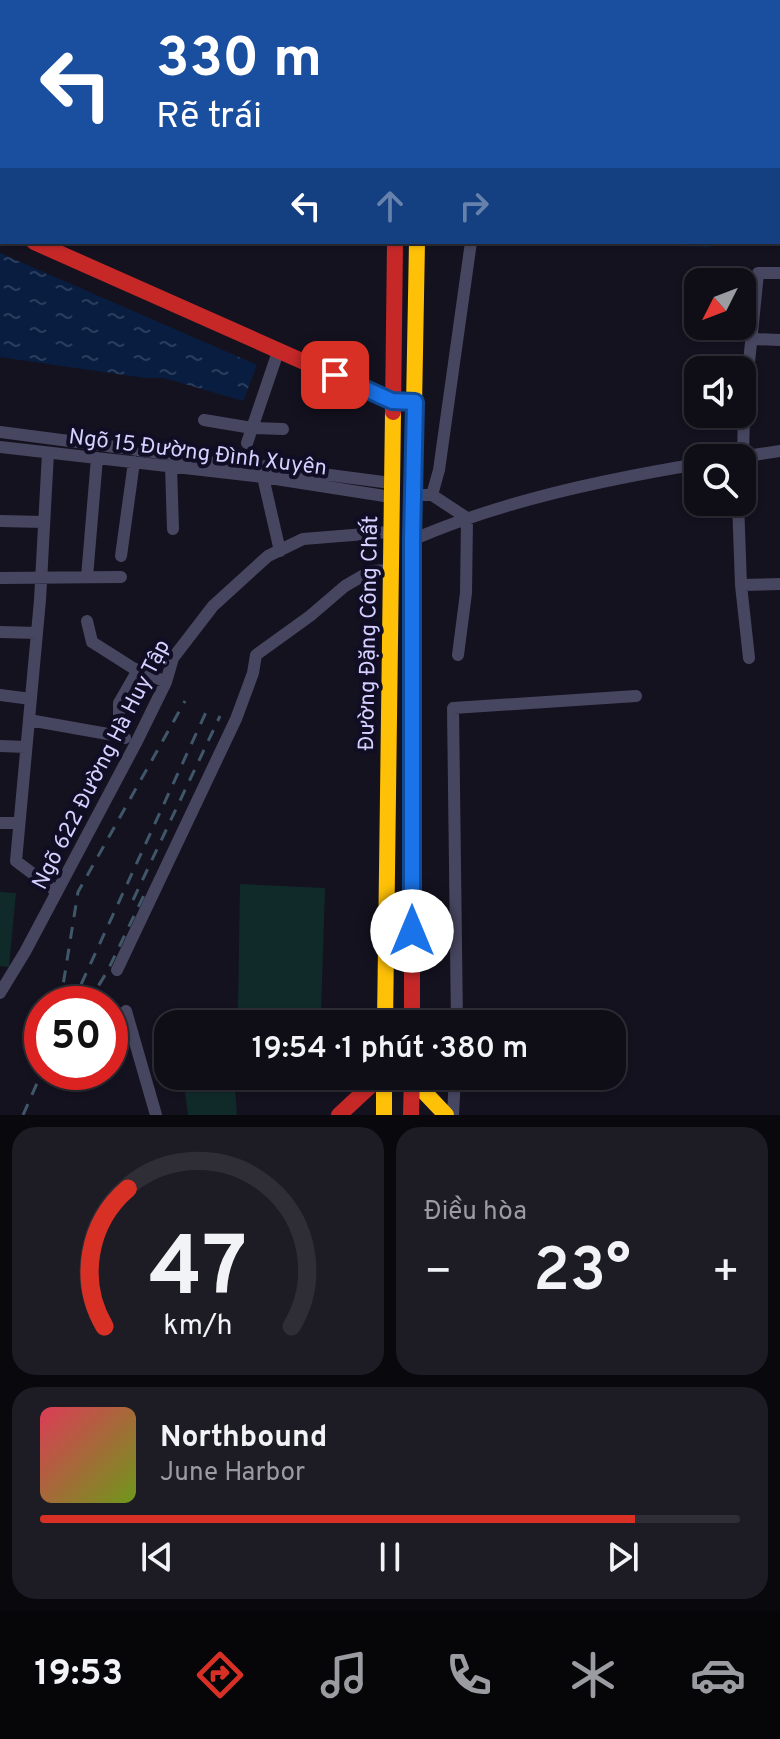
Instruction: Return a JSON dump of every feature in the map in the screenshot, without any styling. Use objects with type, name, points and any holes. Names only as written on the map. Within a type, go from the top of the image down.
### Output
[{"type":"main road","points":[[39,244],[392,401],[415,402]]},
{"type":"main road","name":"Đường Đặng Công Chất","points":[[385,1010],[395,244]]},
{"type":"main road","name":"Đường Đặng Công Chất","points":[[412,1010],[412,540],[417,244]]},
{"type":"main road","points":[[390,576],[413,582]]},
{"type":"main road","points":[[339,1115],[367,1090]]},
{"type":"main road","points":[[383,1090],[384,1115]]},
{"type":"main road","points":[[411,1115],[412,1090]]},
{"type":"main road","points":[[424,1090],[446,1115]]},
{"type":"street","points":[[432,495],[439,470],[471,244]]},
{"type":"street","points":[[756,295],[758,273],[780,273]]},
{"type":"street","points":[[756,339],[780,340]]},
{"type":"street","points":[[739,444],[752,340]]},
{"type":"street","points":[[247,443],[279,349]]},
{"type":"street","points":[[204,420],[252,428],[283,429]]},
{"type":"street","name":"Ngõ 15 Đường Đình Xuyên","points":[[0,432],[149,457],[391,490]]},
{"type":"street","name":"Ngõ 15 Đường Đình Xuyên","points":[[0,447],[134,462],[149,457],[171,466],[391,490]]},
{"type":"street","points":[[756,455],[780,451],[780,458]]},
{"type":"street","points":[[48,453],[37,633],[16,861],[57,892]]},
{"type":"street","points":[[87,577],[97,458]]},
{"type":"street","points":[[121,556],[134,462]]},
{"type":"street","points":[[171,466],[173,529]]},
{"type":"street","points":[[412,540],[467,518],[538,498],[684,467]]},
{"type":"street","points":[[263,477],[280,551]]},
{"type":"street","points":[[414,495],[432,495],[467,518]]},
{"type":"street","points":[[739,516],[741,585],[749,658]]},
{"type":"street","points":[[458,655],[466,593],[467,518]]},
{"type":"street","points":[[0,521],[44,522]]},
{"type":"street","name":"Ngõ 622 Đường Hà Huy Tập","points":[[0,993],[136,743],[166,682],[173,658],[213,606],[268,556],[303,539],[390,532]]},
{"type":"street","points":[[117,970],[236,719],[253,673],[256,655],[345,586],[371,571],[390,576]]},
{"type":"street","points":[[0,578],[121,577]]},
{"type":"street","points":[[741,585],[780,584]]},
{"type":"street","points":[[87,621],[92,642],[138,670],[166,682]]},
{"type":"street","points":[[0,632],[37,633]]},
{"type":"street","points":[[119,736],[119,703],[138,670]]},
{"type":"street","points":[[0,695],[31,699]]},
{"type":"street","points":[[457,1010],[453,708],[636,696]]},
{"type":"street","points":[[29,720],[119,736],[136,743]]},
{"type":"street","points":[[0,746],[26,747]]},
{"type":"street","points":[[0,823],[19,823]]},
{"type":"street","points":[[128,1018],[156,1115]]},
{"type":"street","points":[[453,1115],[454,1090]]},
{"type":"green space","points":[[240,884],[325,888],[321,1010],[238,1009]]},
{"type":"green space","points":[[0,892],[16,893],[9,967],[0,966]]},
{"type":"green space","points":[[185,1090],[235,1090],[237,1115],[188,1115]]},
{"type":"water","points":[[622,244],[728,244],[705,247]]},
{"type":"water","points":[[0,253],[257,365],[243,401],[164,378],[145,378],[0,357]]},
{"type":"railway","points":[[63,986],[78,892],[185,701]]},
{"type":"railway","points":[[80,986],[207,710]]},
{"type":"railway","points":[[133,900],[220,716]]},
{"type":"railway","points":[[98,986],[146,891]]},
{"type":"railway","points":[[23,1115],[34,1090]]},
{"type":"traffic: slow","points":[[412,516],[417,244]]},
{"type":"traffic: slow","points":[[385,1010],[393,412]]},
{"type":"traffic: slow","points":[[384,1090],[384,1115]]},
{"type":"traffic: slow","points":[[422,1090],[446,1115]]},
{"type":"traffic: jam","points":[[39,244],[392,401],[415,402]]},
{"type":"traffic: jam","points":[[393,412],[395,244]]},
{"type":"traffic: jam","points":[[412,516],[412,1010]]},
{"type":"traffic: jam","points":[[339,1115],[366,1090]]},
{"type":"traffic: jam","points":[[411,1115],[412,1090]]},
{"type":"route","points":[[335,375],[392,401],[415,402],[412,931]]}]
